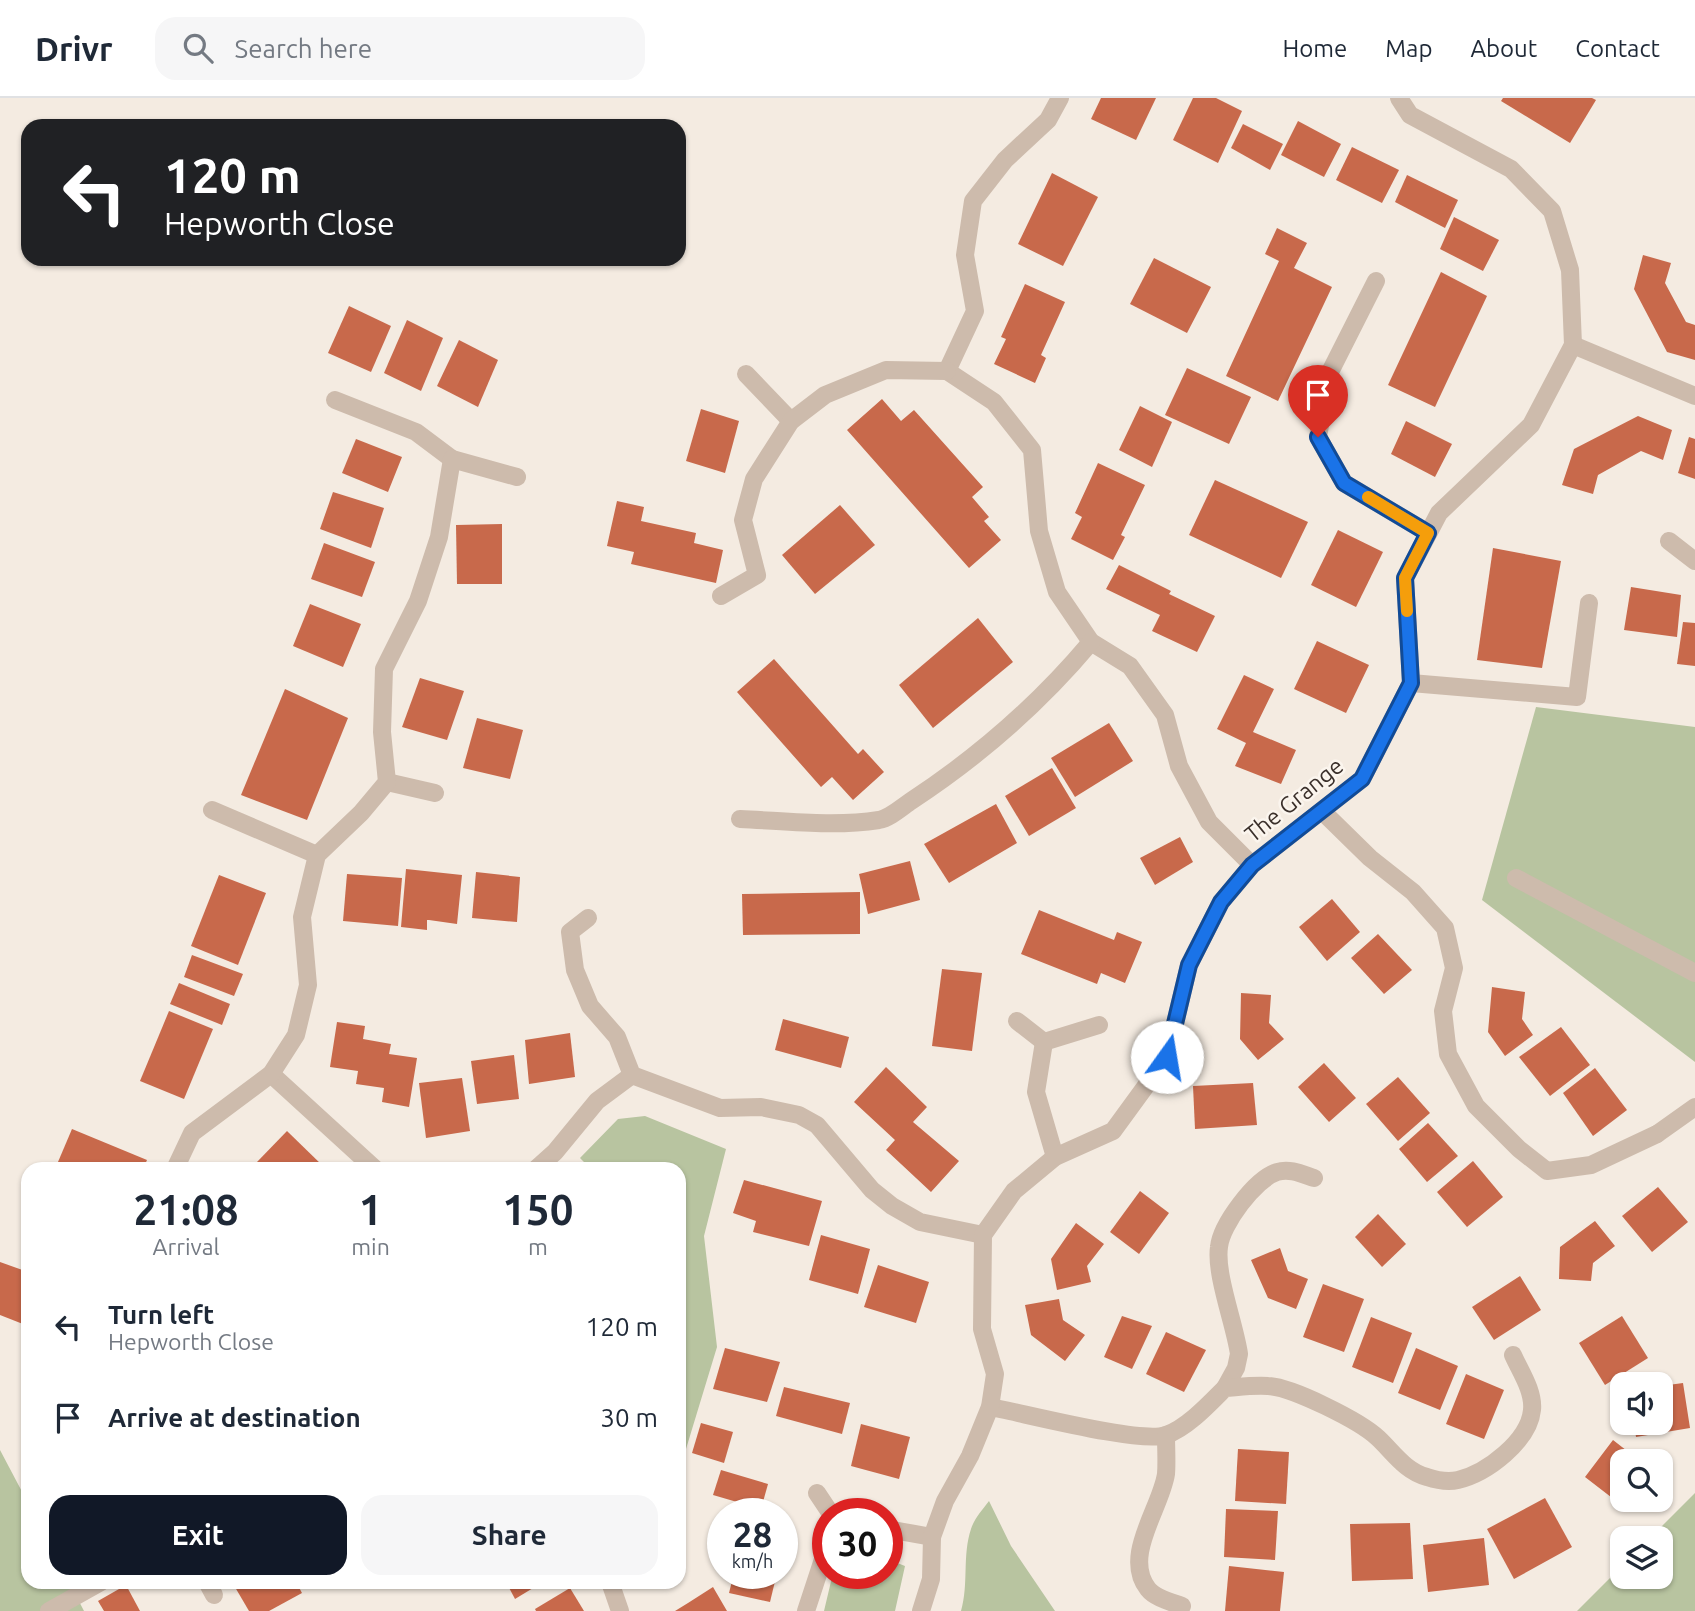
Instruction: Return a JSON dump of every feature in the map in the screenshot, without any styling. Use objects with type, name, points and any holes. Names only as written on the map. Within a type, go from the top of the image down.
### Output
[{"type":"street","points":[[947,370],[975,311],[965,255],[973,201],[1005,160],[1048,120],[1060,98]]},
{"type":"street","points":[[1399,98],[1410,115],[1511,169],[1552,211],[1570,270],[1573,345],[1531,425],[1438,513],[1405,578],[1411,683],[1577,697],[1589,603]]},
{"type":"street","points":[[1376,281],[1329,374],[1318,437],[1344,483],[1428,533]]},
{"type":"street","points":[[1573,345],[1695,396]]},
{"type":"street","points":[[721,596],[757,575],[743,520],[754,479],[791,421],[825,395],[886,370],[947,370],[994,402],[1032,450],[1039,531],[1057,592],[1091,642],[1130,666],[1137,675],[1165,715],[1179,766],[1209,822],[1252,865]]},
{"type":"street","points":[[746,374],[791,421]]},
{"type":"street","points":[[334,400],[415,432],[452,459],[517,477]]},
{"type":"street","points":[[178,1162],[192,1133],[271,1074],[296,1035],[308,985],[302,917],[317,855],[361,813],[387,782],[382,732],[384,669],[418,601],[439,537],[452,459]]},
{"type":"street","points":[[1669,541],[1695,561]]},
{"type":"street","points":[[740,818],[824,823],[882,820],[944,779],[1016,720],[1069,668],[1091,642]]},
{"type":"street","name":"The Grange","points":[[983,1234],[1014,1191],[1055,1157],[1113,1131],[1167,1057],[1189,965],[1221,902],[1252,865],[1362,779],[1411,683]]},
{"type":"street","points":[[387,782],[435,793]]},
{"type":"street","points":[[212,810],[317,855]]},
{"type":"street","points":[[1322,811],[1370,858],[1413,892],[1445,928],[1454,968],[1443,1011],[1448,1054],[1476,1106],[1519,1149],[1547,1171],[1591,1165],[1657,1134],[1695,1107]]},
{"type":"street","points":[[1516,878],[1695,974]]},
{"type":"street","points":[[588,918],[570,932],[575,970],[590,1006],[617,1037],[632,1075],[720,1108],[761,1107],[799,1115],[817,1125],[872,1190],[892,1206],[920,1222],[983,1234],[982,1328],[995,1374],[990,1407],[970,1456],[945,1501],[932,1537],[930,1579],[922,1611]]},
{"type":"street","points":[[1017,1021],[1044,1042]]},
{"type":"street","points":[[1044,1042],[1099,1025]]},
{"type":"street","points":[[1044,1042],[1036,1092],[1055,1157]]},
{"type":"street","points":[[271,1074],[367,1162]]},
{"type":"street","points":[[544,1162],[597,1101],[632,1075]]},
{"type":"street","points":[[990,1407],[1135,1436],[1166,1436],[1200,1413],[1226,1388],[1236,1368],[1239,1354],[1219,1264],[1219,1246],[1228,1223],[1260,1183],[1276,1172],[1293,1171],[1314,1178]]},
{"type":"street","points":[[1226,1388],[1270,1385],[1288,1390],[1364,1427],[1414,1473],[1430,1478],[1457,1480],[1476,1474],[1497,1462],[1524,1429],[1532,1411],[1530,1392],[1513,1355]]},
{"type":"street","points":[[1166,1436],[1166,1475],[1144,1532],[1140,1570],[1148,1589],[1162,1599],[1188,1609]]},
{"type":"street","points":[[817,1493],[820,1498]]},
{"type":"street","points":[[903,1532],[932,1537]]},
{"type":"street","points":[[49,1611],[88,1589]]},
{"type":"street","points":[[612,1589],[620,1611]]},
{"type":"street","points":[[806,1611],[813,1589]]},
{"type":"green space","points":[[1536,707],[1695,727],[1695,1062],[1482,900]]},
{"type":"green space","points":[[645,1116],[726,1149],[704,1236],[717,1347],[686,1449],[686,1162],[584,1162],[580,1158],[618,1119]]},
{"type":"green space","points":[[0,1450],[21,1490],[21,1589],[73,1589],[84,1611],[0,1611]]},
{"type":"green space","points":[[1695,1493],[1695,1611],[1577,1611],[1610,1578],[1610,1589],[1673,1589],[1673,1526],[1662,1526]]},
{"type":"green space","points":[[989,1501],[1011,1546],[1055,1611],[961,1611],[968,1539],[974,1522]]},
{"type":"green space","points":[[829,1589],[900,1589],[895,1611],[824,1611]]},
{"type":"building","points":[[1101,98],[1156,98],[1136,140],[1091,119]]},
{"type":"building","points":[[1193,98],[1216,98],[1242,111],[1218,163],[1173,140]]},
{"type":"building","points":[[1503,98],[1596,100],[1570,143],[1501,101]]},
{"type":"building","points":[[1298,121],[1341,144],[1324,177],[1281,155]]},
{"type":"building","points":[[1243,124],[1283,144],[1270,170],[1231,148]]},
{"type":"building","points":[[1352,147],[1399,170],[1382,203],[1336,180]]},
{"type":"building","points":[[1052,173],[1098,197],[1063,266],[1018,244]]},
{"type":"building","points":[[1407,175],[1458,200],[1445,228],[1395,202]]},
{"type":"building","points":[[1454,217],[1499,240],[1483,271],[1440,249]]},
{"type":"building","points":[[1277,228],[1307,243],[1294,268],[1332,287],[1278,401],[1226,376],[1279,261],[1265,254]]},
{"type":"building","points":[[1643,255],[1671,263],[1665,283],[1686,322],[1695,325],[1695,360],[1667,352],[1634,289]]},
{"type":"building","points":[[1154,258],[1211,287],[1187,333],[1130,304]]},
{"type":"building","points":[[1441,272],[1487,296],[1435,407],[1388,385]]},
{"type":"building","points":[[1025,284],[1065,302],[1041,355],[1046,358],[1035,383],[994,364],[1006,339],[1001,337]]},
{"type":"building","points":[[349,306],[391,326],[371,372],[328,353]]},
{"type":"building","points":[[407,320],[443,338],[421,391],[384,373]]},
{"type":"building","points":[[459,340],[498,360],[478,407],[437,386]]},
{"type":"building","points":[[1187,368],[1251,397],[1229,444],[1165,415]]},
{"type":"building","points":[[882,399],[901,421],[914,410],[983,487],[972,497],[989,517],[984,521],[1001,540],[969,568],[847,430]]},
{"type":"building","points":[[1140,406],[1172,422],[1152,467],[1119,450]]},
{"type":"building","points":[[701,409],[739,421],[725,473],[686,461]]},
{"type":"building","points":[[1638,416],[1672,430],[1663,460],[1641,451],[1598,475],[1593,494],[1562,485],[1574,449]]},
{"type":"building","points":[[1406,421],[1452,444],[1435,477],[1391,454]]},
{"type":"building","points":[[1689,437],[1695,439],[1695,479],[1678,473]]},
{"type":"building","points":[[356,439],[402,457],[388,492],[342,473]]},
{"type":"building","points":[[1098,463],[1145,485],[1121,535],[1125,537],[1113,560],[1071,539],[1082,517],[1075,513]]},
{"type":"building","points":[[1215,480],[1308,522],[1281,578],[1189,535]]},
{"type":"building","points":[[333,492],[384,508],[371,548],[320,529]]},
{"type":"building","points":[[617,501],[644,507],[641,521],[696,533],[694,543],[723,550],[716,583],[631,564],[634,552],[607,546]]},
{"type":"building","points":[[840,505],[875,545],[815,594],[782,555]]},
{"type":"building","points":[[502,524],[502,584],[457,584],[456,525]]},
{"type":"building","points":[[1338,530],[1383,552],[1356,607],[1311,585]]},
{"type":"building","points":[[324,543],[375,562],[362,597],[311,579]]},
{"type":"building","points":[[1493,548],[1561,561],[1542,668],[1477,660]]},
{"type":"building","points":[[1119,565],[1171,591],[1169,594],[1215,616],[1197,652],[1152,631],[1160,615],[1106,589]]},
{"type":"building","points":[[1631,587],[1681,595],[1677,637],[1624,630]]},
{"type":"building","points":[[310,604],[361,624],[343,667],[293,646]]},
{"type":"building","points":[[978,618],[1013,662],[933,728],[899,685]]},
{"type":"building","points":[[1683,622],[1695,623],[1695,666],[1677,664]]},
{"type":"building","points":[[1317,641],[1369,665],[1346,713],[1294,689]]},
{"type":"building","points":[[774,659],[858,754],[863,749],[884,772],[853,800],[832,777],[821,787],[737,692]]},
{"type":"building","points":[[1244,675],[1274,689],[1253,732],[1296,750],[1281,784],[1235,766],[1246,743],[1217,729]]},
{"type":"building","points":[[420,678],[464,691],[447,740],[402,727]]},
{"type":"building","points":[[285,689],[348,718],[307,820],[241,795]]},
{"type":"building","points":[[477,718],[523,730],[510,779],[463,768]]},
{"type":"building","points":[[1109,723],[1133,761],[1075,797],[1051,758]]},
{"type":"building","points":[[1052,768],[1076,808],[1029,836],[1005,796]]},
{"type":"building","points":[[996,804],[1017,843],[949,883],[924,844]]},
{"type":"building","points":[[1180,837],[1193,862],[1155,885],[1140,858]]},
{"type":"building","points":[[910,861],[920,900],[868,914],[859,874]]},
{"type":"building","points":[[406,869],[462,875],[457,924],[427,920],[427,930],[401,927]]},
{"type":"building","points":[[476,872],[520,877],[517,922],[472,918]]},
{"type":"building","points":[[347,874],[402,878],[398,926],[343,921]]},
{"type":"building","points":[[219,875],[266,893],[238,965],[191,946]]},
{"type":"building","points":[[860,892],[860,934],[743,935],[742,894]]},
{"type":"building","points":[[1332,899],[1360,932],[1327,961],[1299,927]]},
{"type":"building","points":[[1039,910],[1114,940],[1117,932],[1142,942],[1125,983],[1101,973],[1097,984],[1021,954]]},
{"type":"building","points":[[1378,934],[1412,970],[1384,994],[1351,958]]},
{"type":"building","points":[[192,955],[243,974],[234,996],[184,977]]},
{"type":"building","points":[[942,969],[982,973],[972,1051],[932,1046]]},
{"type":"building","points":[[179,983],[230,1004],[222,1025],[170,1004]]},
{"type":"building","points":[[1492,987],[1525,992],[1522,1019],[1533,1035],[1505,1056],[1488,1032]]},
{"type":"building","points":[[1241,993],[1271,995],[1269,1023],[1284,1039],[1258,1060],[1240,1039]]},
{"type":"building","points":[[169,1011],[213,1029],[184,1099],[140,1081]]},
{"type":"building","points":[[783,1019],[849,1037],[841,1068],[775,1050]]},
{"type":"building","points":[[337,1022],[365,1026],[363,1039],[391,1044],[389,1054],[417,1058],[409,1107],[382,1102],[384,1088],[356,1084],[358,1071],[330,1067]]},
{"type":"building","points":[[1561,1027],[1590,1065],[1550,1096],[1519,1057]]},
{"type":"building","points":[[570,1033],[575,1077],[529,1084],[525,1040]]},
{"type":"building","points":[[514,1055],[519,1099],[477,1104],[471,1061]]},
{"type":"building","points":[[1324,1063],[1356,1098],[1329,1122],[1298,1087]]},
{"type":"building","points":[[886,1067],[927,1107],[913,1122],[959,1161],[931,1192],[886,1150],[895,1140],[854,1102]]},
{"type":"building","points":[[1595,1068],[1627,1110],[1593,1136],[1563,1093]]},
{"type":"building","points":[[1398,1077],[1430,1113],[1398,1141],[1366,1104]]},
{"type":"building","points":[[462,1078],[470,1131],[426,1138],[419,1083]]},
{"type":"building","points":[[1253,1083],[1257,1125],[1195,1129],[1193,1086]]},
{"type":"building","points":[[1428,1123],[1458,1156],[1427,1182],[1399,1149]]},
{"type":"building","points":[[72,1129],[147,1160],[146,1162],[58,1162]]},
{"type":"building","points":[[287,1131],[319,1162],[257,1162]]},
{"type":"building","points":[[1473,1161],[1503,1197],[1467,1227],[1437,1192]]},
{"type":"building","points":[[744,1180],[822,1201],[809,1246],[753,1232],[756,1221],[733,1213]]},
{"type":"building","points":[[1658,1187],[1688,1222],[1652,1252],[1622,1216]]},
{"type":"building","points":[[1140,1191],[1169,1213],[1139,1254],[1110,1232]]},
{"type":"building","points":[[1378,1214],[1406,1244],[1382,1267],[1355,1237]]},
{"type":"building","points":[[1595,1221],[1615,1246],[1593,1263],[1591,1281],[1559,1279],[1560,1247]]},
{"type":"building","points":[[1076,1223],[1104,1244],[1087,1266],[1091,1282],[1057,1290],[1051,1259]]},
{"type":"building","points":[[821,1235],[870,1249],[858,1294],[809,1280]]},
{"type":"building","points":[[1280,1248],[1288,1271],[1308,1279],[1296,1309],[1268,1298],[1251,1260]]},
{"type":"building","points":[[0,1262],[21,1270],[21,1323],[0,1315]]},
{"type":"building","points":[[878,1265],[929,1282],[916,1323],[864,1307]]},
{"type":"building","points":[[1520,1276],[1541,1310],[1494,1340],[1472,1307]]},
{"type":"building","points":[[1323,1284],[1364,1299],[1344,1352],[1303,1337]]},
{"type":"building","points":[[1059,1299],[1063,1320],[1085,1335],[1065,1361],[1031,1335],[1025,1305]]},
{"type":"building","points":[[1122,1316],[1152,1326],[1132,1369],[1104,1357]]},
{"type":"building","points":[[1622,1316],[1648,1358],[1626,1372],[1610,1372],[1610,1382],[1605,1385],[1579,1343]]},
{"type":"building","points":[[1371,1317],[1412,1333],[1393,1383],[1352,1367]]},
{"type":"building","points":[[1166,1332],[1206,1350],[1184,1392],[1146,1374]]},
{"type":"building","points":[[725,1348],[780,1362],[767,1402],[713,1389]]},
{"type":"building","points":[[1416,1348],[1458,1366],[1440,1410],[1398,1393]]},
{"type":"building","points":[[1466,1374],[1504,1390],[1484,1439],[1446,1424]]},
{"type":"building","points":[[1683,1383],[1690,1428],[1673,1431],[1673,1384]]},
{"type":"building","points":[[784,1387],[850,1403],[842,1434],[776,1416]]},
{"type":"building","points":[[701,1423],[733,1432],[724,1463],[692,1453]]},
{"type":"building","points":[[861,1424],[910,1437],[899,1479],[851,1466]]},
{"type":"building","points":[[1613,1440],[1625,1449],[1610,1449],[1610,1496],[1585,1477]]},
{"type":"building","points":[[1238,1449],[1289,1452],[1286,1504],[1235,1501]]},
{"type":"building","points":[[721,1470],[768,1484],[764,1498],[723,1498],[713,1495]]},
{"type":"building","points":[[1545,1498],[1572,1547],[1514,1579],[1487,1529]]},
{"type":"building","points":[[1226,1509],[1278,1511],[1275,1560],[1224,1557]]},
{"type":"building","points":[[1410,1523],[1413,1579],[1352,1581],[1350,1524]]},
{"type":"building","points":[[1484,1538],[1489,1585],[1428,1592],[1423,1545]]},
{"type":"building","points":[[1229,1566],[1284,1572],[1280,1611],[1225,1611]]},
{"type":"building","points":[[119,1589],[128,1589],[140,1611],[104,1611],[98,1601]]},
{"type":"building","points":[[236,1589],[300,1589],[302,1593],[269,1611],[249,1611]]},
{"type":"building","points":[[510,1589],[531,1589],[515,1599]]},
{"type":"building","points":[[571,1589],[584,1611],[536,1611],[535,1609]]},
{"type":"building","points":[[714,1589],[727,1611],[675,1611]]},
{"type":"building","points":[[730,1589],[773,1589],[770,1602],[729,1593]]},
{"type":"slow traffic","points":[[1368,497],[1428,533],[1405,578],[1407,611]]},
{"type":"route","points":[[1167,1057],[1189,965],[1221,902],[1252,865],[1362,779],[1411,683],[1405,578],[1428,533],[1344,483],[1318,437]]}]
